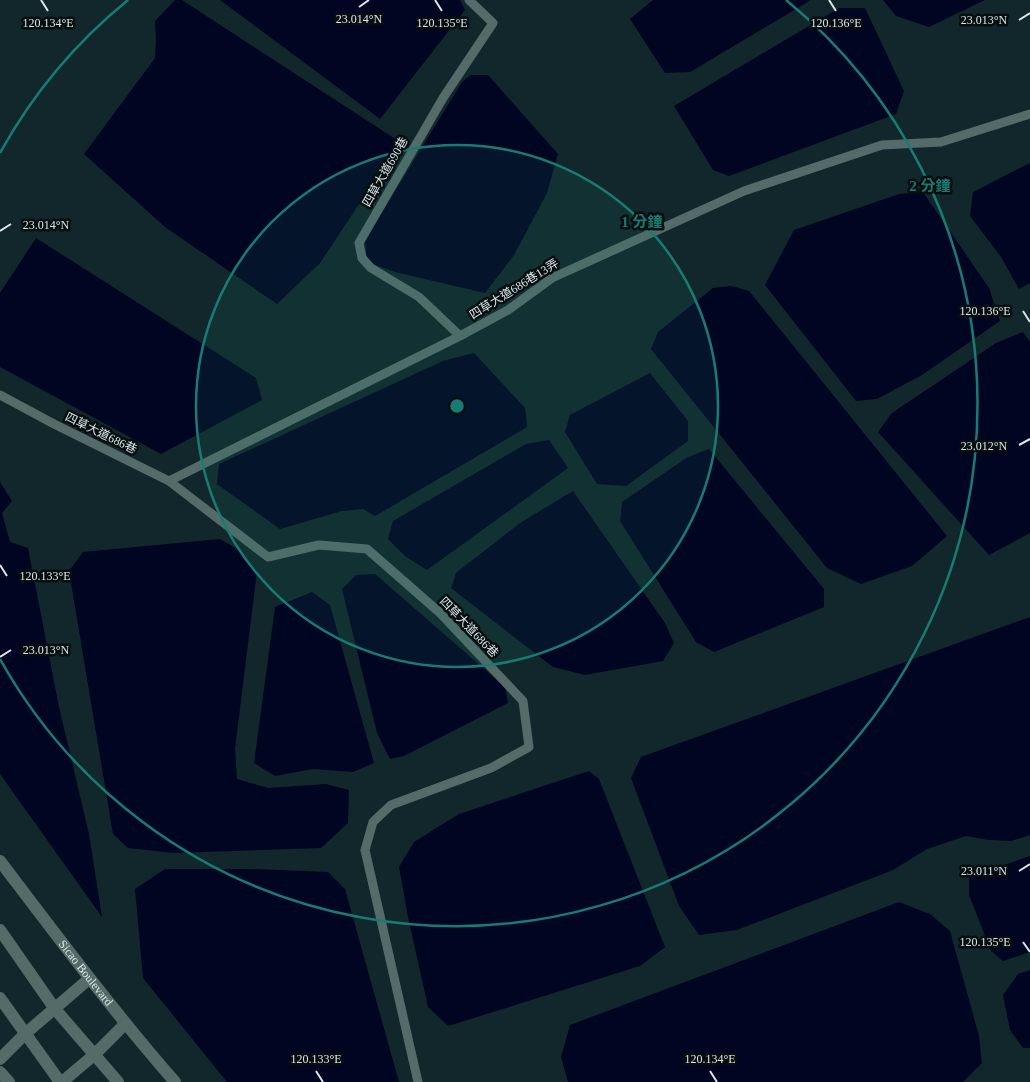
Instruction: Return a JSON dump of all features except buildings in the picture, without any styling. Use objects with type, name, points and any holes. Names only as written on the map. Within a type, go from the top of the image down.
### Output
[{"type":"street","name":"Sicao Boulevard","points":[[0,861],[89,979],[175,1082]]},
{"type":"street","points":[[0,930],[55,1009],[118,1082]]},
{"type":"street","points":[[0,1059],[26,1033],[89,979]]},
{"type":"street","points":[[0,998],[61,1082],[94,1055],[125,1024]]},
{"type":"street","points":[[0,1072],[9,1082]]},
{"type":"lane","name":"四草大道690巷","points":[[460,336],[420,297],[371,268],[362,258],[359,243],[443,98],[493,23],[469,0]]},
{"type":"lane","name":"四草大道686巷13弄","points":[[169,481],[460,336],[508,310],[552,278],[744,192],[882,145],[940,142],[1030,114]]},
{"type":"lane","name":"四草大道686巷","points":[[0,395],[169,481],[268,557],[319,545],[367,549],[439,612],[523,701],[529,747],[491,768],[391,805],[373,822],[365,850],[418,1082]]},
{"type":"water","points":[[175,0],[182,0],[400,142],[320,263],[277,304],[165,227],[84,154],[155,58],[155,21]]},
{"type":"water","points":[[220,0],[460,0],[465,10],[380,119]]},
{"type":"water","points":[[653,0],[811,0],[690,72],[665,73],[630,19]]},
{"type":"water","points":[[883,0],[985,0],[929,27],[896,16]]},
{"type":"water","points":[[839,8],[865,8],[904,91],[896,114],[729,176],[713,170],[674,106]]},
{"type":"water","points":[[471,75],[488,75],[558,154],[547,193],[514,255],[485,293],[395,272],[367,262],[365,240],[462,82]]},
{"type":"water","points":[[1030,163],[1030,283],[1019,289],[1001,257],[970,216],[973,192]]},
{"type":"water","points":[[923,192],[989,288],[1000,321],[922,375],[877,399],[856,401],[765,285],[794,230],[899,194]]},
{"type":"water","points":[[36,238],[256,378],[262,400],[161,454],[0,367],[0,293]]},
{"type":"water","points":[[732,286],[749,291],[947,536],[912,566],[861,584],[827,568],[651,349],[658,332],[713,288]]},
{"type":"water","points":[[1023,332],[1030,342],[1030,533],[989,555],[878,432],[892,413],[996,343]]},
{"type":"water","points":[[474,353],[525,408],[527,427],[375,516],[363,509],[342,511],[280,529],[217,484],[219,464],[443,361]]},
{"type":"water","points":[[650,373],[688,421],[688,441],[626,486],[597,484],[565,432],[570,415]]},
{"type":"water","points":[[549,440],[568,468],[427,570],[405,556],[388,539],[393,521],[526,444]]},
{"type":"water","points":[[709,449],[824,589],[824,607],[714,652],[696,642],[620,521],[622,502],[688,457]]},
{"type":"water","points":[[0,482],[12,501],[2,513],[10,542],[28,548],[59,707],[89,834],[102,917],[0,774]]},
{"type":"water","points":[[573,491],[665,623],[674,643],[663,661],[585,675],[553,667],[451,588],[456,573],[520,523]]},
{"type":"water","points":[[220,539],[237,549],[257,571],[235,749],[237,779],[268,788],[326,784],[349,790],[348,823],[321,848],[174,853],[128,848],[113,834],[69,571],[83,552]]},
{"type":"water","points":[[375,574],[505,687],[508,703],[404,756],[390,759],[377,733],[342,589],[356,575]]},
{"type":"water","points":[[312,592],[330,605],[374,763],[353,772],[313,769],[275,776],[254,763],[275,607]]},
{"type":"water","points":[[1030,617],[1030,835],[1011,841],[966,836],[927,849],[893,870],[737,930],[699,935],[679,906],[631,778],[641,757]]},
{"type":"water","points":[[589,771],[599,779],[665,947],[640,966],[448,1026],[428,1007],[399,867],[414,842],[459,814]]},
{"type":"water","points":[[1030,856],[1030,952],[1003,961],[991,951],[969,895],[969,877]]},
{"type":"water","points":[[165,869],[253,869],[328,872],[345,889],[399,1082],[227,1082],[143,978],[135,889]]},
{"type":"water","points":[[899,902],[930,914],[950,931],[979,1036],[982,1063],[963,1082],[568,1082],[561,1057],[570,1025]]},
{"type":"water","points":[[1030,970],[1030,1048],[1023,1048],[1010,1030],[1003,995],[1018,974]]}]
